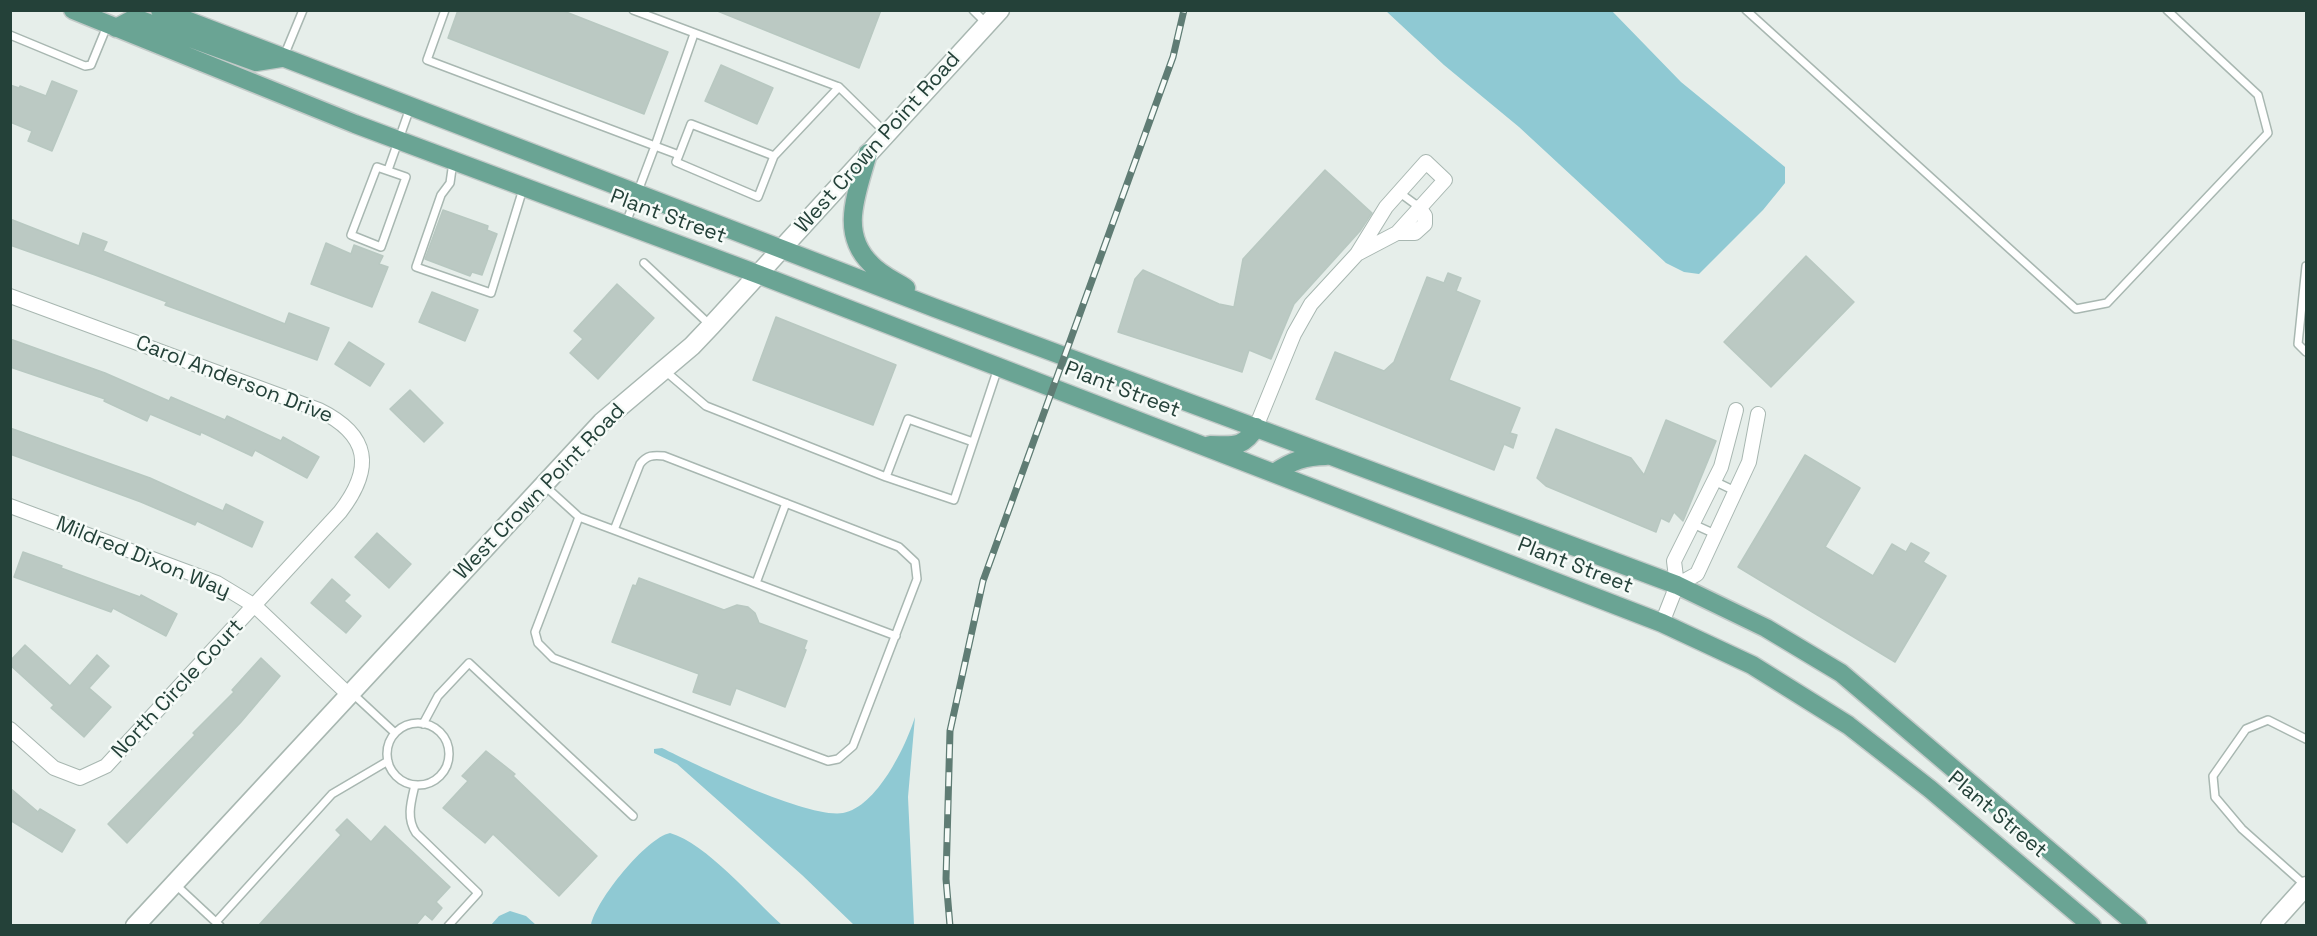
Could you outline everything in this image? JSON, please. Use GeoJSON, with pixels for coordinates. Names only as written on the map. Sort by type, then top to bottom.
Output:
{"type":"FeatureCollection","features":[{"type":"Feature","properties":{"kind":"main road","name":"Plant Street"},"geometry":{"type":"LineString","coordinates":[[73,10],[399,140],[760,274],[1662,623],[1752,665],[1848,725],[1930,789],[2092,926]]}},
{"type":"Feature","properties":{"kind":"main road","name":"Plant Street"},"geometry":{"type":"LineString","coordinates":[[160,10],[185,15],[283,58],[935,308],[1677,585],[1766,628],[1841,673],[2138,926]]}},
{"type":"Feature","properties":{"kind":"main road"},"geometry":{"type":"LineString","coordinates":[[112,26],[135,18],[256,62],[283,58]]}},
{"type":"Feature","properties":{"kind":"main road"},"geometry":{"type":"LineString","coordinates":[[868,153],[853,209],[851,226],[854,240],[872,266],[935,308]]}},
{"type":"Feature","properties":{"kind":"main road"},"geometry":{"type":"LineString","coordinates":[[1202,446],[1238,445],[1248,440],[1256,427]]}},
{"type":"Feature","properties":{"kind":"main road"},"geometry":{"type":"LineString","coordinates":[[1274,473],[1292,461],[1308,456],[1334,456]]}},
{"type":"Feature","properties":{"kind":"street","name":"West Crown Point Road"},"geometry":{"type":"LineString","coordinates":[[135,926],[602,422],[664,370],[711,326],[1000,10]]}},
{"type":"Feature","properties":{"kind":"street"},"geometry":{"type":"LineString","coordinates":[[1256,427],[1294,334],[1311,304],[1357,254],[1386,207],[1426,162],[1445,180],[1397,233],[1357,254]]}},
{"type":"Feature","properties":{"kind":"street","name":"Carol Anderson Drive"},"geometry":{"type":"LineString","coordinates":[[10,296],[319,410],[343,422],[359,444],[363,465],[356,491],[255,606]]}},
{"type":"Feature","properties":{"kind":"street"},"geometry":{"type":"LineString","coordinates":[[1662,623],[1677,585],[1674,561],[1721,467],[1736,410]]}},
{"type":"Feature","properties":{"kind":"street"},"geometry":{"type":"LineString","coordinates":[[1677,585],[1697,574],[1749,462],[1758,414]]}},
{"type":"Feature","properties":{"kind":"street","name":"Mildred Dixon Way"},"geometry":{"type":"LineString","coordinates":[[10,506],[217,583],[255,606],[350,693]]}},
{"type":"Feature","properties":{"kind":"street","name":"North Circle Court"},"geometry":{"type":"LineString","coordinates":[[10,729],[54,768],[80,777],[106,766],[255,606]]}},
{"type":"Feature","properties":{"kind":"street"},"geometry":{"type":"LineString","coordinates":[[2270,926],[2306,886]]}},
{"type":"Feature","properties":{"kind":"lane"},"geometry":{"type":"LineString","coordinates":[[283,58],[303,10]]}},
{"type":"Feature","properties":{"kind":"lane"},"geometry":{"type":"LineString","coordinates":[[445,10],[427,60],[679,155]]}},
{"type":"Feature","properties":{"kind":"lane"},"geometry":{"type":"LineString","coordinates":[[633,10],[839,87],[886,133]]}},
{"type":"Feature","properties":{"kind":"lane"},"geometry":{"type":"LineString","coordinates":[[973,10],[988,24]]}},
{"type":"Feature","properties":{"kind":"lane"},"geometry":{"type":"LineString","coordinates":[[1746,10],[2076,309],[2107,303],[2268,133],[2258,94],[2167,10]]}},
{"type":"Feature","properties":{"kind":"lane"},"geometry":{"type":"LineString","coordinates":[[10,35],[85,66],[91,65],[112,26]]}},
{"type":"Feature","properties":{"kind":"lane"},"geometry":{"type":"LineString","coordinates":[[625,225],[694,34]]}},
{"type":"Feature","properties":{"kind":"lane"},"geometry":{"type":"LineString","coordinates":[[774,156],[691,124],[676,162],[758,197],[774,156],[839,87]]}},
{"type":"Feature","properties":{"kind":"lane"},"geometry":{"type":"LineString","coordinates":[[388,170],[410,107]]}},
{"type":"Feature","properties":{"kind":"lane"},"geometry":{"type":"LineString","coordinates":[[453,160],[450,183],[441,195],[416,267],[491,293],[524,186]]}},
{"type":"Feature","properties":{"kind":"lane"},"geometry":{"type":"LineString","coordinates":[[377,167],[388,170],[406,177],[381,247],[351,236],[377,167]]}},
{"type":"Feature","properties":{"kind":"lane"},"geometry":{"type":"LineString","coordinates":[[1400,193],[1419,207]]}},
{"type":"Feature","properties":{"kind":"lane"},"geometry":{"type":"LineString","coordinates":[[644,263],[711,326]]}},
{"type":"Feature","properties":{"kind":"lane"},"geometry":{"type":"LineString","coordinates":[[2306,266],[2298,344],[2307,352]]}},
{"type":"Feature","properties":{"kind":"lane"},"geometry":{"type":"LineString","coordinates":[[664,370],[706,406],[886,477],[954,500],[998,367]]}},
{"type":"Feature","properties":{"kind":"lane"},"geometry":{"type":"LineString","coordinates":[[886,477],[908,419],[973,442]]}},
{"type":"Feature","properties":{"kind":"lane"},"geometry":{"type":"LineString","coordinates":[[579,517],[535,632],[544,651],[553,658],[817,758],[828,761],[838,759],[853,746],[917,579],[915,562],[908,553],[899,547],[786,503],[664,456],[654,455],[645,458],[640,464],[614,530]]}},
{"type":"Feature","properties":{"kind":"lane"},"geometry":{"type":"LineString","coordinates":[[1714,481],[1735,491]]}},
{"type":"Feature","properties":{"kind":"lane"},"geometry":{"type":"LineString","coordinates":[[543,485],[579,517],[896,636]]}},
{"type":"Feature","properties":{"kind":"lane"},"geometry":{"type":"LineString","coordinates":[[756,584],[786,503]]}},
{"type":"Feature","properties":{"kind":"lane"},"geometry":{"type":"LineString","coordinates":[[1693,524],[1715,534]]}},
{"type":"Feature","properties":{"kind":"lane"},"geometry":{"type":"LineString","coordinates":[[423,724],[438,696],[469,663],[633,816]]}},
{"type":"Feature","properties":{"kind":"lane"},"geometry":{"type":"LineString","coordinates":[[350,693],[395,733]]}},
{"type":"Feature","properties":{"kind":"lane"},"geometry":{"type":"LineString","coordinates":[[2306,886],[2242,829],[2215,797],[2213,776],[2246,729],[2268,720],[2307,739]]}},
{"type":"Feature","properties":{"kind":"lane"},"geometry":{"type":"LineString","coordinates":[[409,724],[423,724],[439,731],[445,739],[449,759],[440,777],[431,783],[415,785],[401,781],[394,774],[388,760],[388,745],[395,733],[409,724]]}},
{"type":"Feature","properties":{"kind":"lane"},"geometry":{"type":"LineString","coordinates":[[174,883],[218,924],[332,794],[388,760]]}},
{"type":"Feature","properties":{"kind":"lane"},"geometry":{"type":"LineString","coordinates":[[415,785],[411,804],[411,825],[416,833],[478,893],[448,926]]}},
{"type":"Feature","properties":{"kind":"water"},"geometry":{"type":"Polygon","coordinates":[[[1386,11],[1612,11],[1681,82],[1785,167],[1785,183],[1763,210],[1699,274],[1684,272],[1666,263],[1519,127],[1444,65],[1386,11]]]}},
{"type":"Feature","properties":{"kind":"water"},"geometry":{"type":"Polygon","coordinates":[[[915,717],[908,797],[914,925],[854,925],[802,875],[677,764],[654,753],[654,749],[662,748],[725,778],[780,800],[827,813],[843,813],[867,800],[878,788],[897,759],[915,717]]]}},
{"type":"Feature","properties":{"kind":"water"},"geometry":{"type":"Polygon","coordinates":[[[670,833],[699,848],[714,860],[782,925],[591,925],[602,901],[623,872],[648,846],[670,833]]]}},
{"type":"Feature","properties":{"kind":"water"},"geometry":{"type":"Polygon","coordinates":[[[510,911],[526,916],[536,925],[491,925],[499,916],[510,911]]]}},
{"type":"Feature","properties":{"kind":"building"},"geometry":{"type":"Polygon","coordinates":[[[458,10],[561,10],[668,52],[644,114],[448,38],[458,10]]]}},
{"type":"Feature","properties":{"kind":"building"},"geometry":{"type":"Polygon","coordinates":[[[715,10],[881,10],[859,68],[715,10]]]}},
{"type":"Feature","properties":{"kind":"building"},"geometry":{"type":"Polygon","coordinates":[[[721,65],[773,88],[757,124],[705,101],[721,65]]]}},
{"type":"Feature","properties":{"kind":"building"},"geometry":{"type":"Polygon","coordinates":[[[52,81],[77,91],[52,151],[28,141],[32,131],[10,122],[10,85],[19,88],[20,86],[46,96],[52,81]]]}},
{"type":"Feature","properties":{"kind":"building"},"geometry":{"type":"Polygon","coordinates":[[[1325,170],[1372,213],[1360,231],[1294,304],[1271,359],[1249,350],[1242,372],[1118,332],[1135,279],[1143,270],[1219,304],[1234,307],[1243,259],[1325,170]]]}},
{"type":"Feature","properties":{"kind":"building"},"geometry":{"type":"Polygon","coordinates":[[[443,210],[488,226],[487,230],[497,234],[482,275],[472,272],[470,276],[425,259],[443,210]]]}},
{"type":"Feature","properties":{"kind":"building"},"geometry":{"type":"Polygon","coordinates":[[[10,219],[79,246],[83,233],[107,242],[103,251],[285,324],[289,313],[329,328],[317,360],[165,305],[167,302],[10,245],[10,219]]]}},
{"type":"Feature","properties":{"kind":"building"},"geometry":{"type":"Polygon","coordinates":[[[326,243],[351,254],[354,245],[383,256],[379,264],[388,267],[372,307],[311,284],[326,243]]]}},
{"type":"Feature","properties":{"kind":"building"},"geometry":{"type":"Polygon","coordinates":[[[1806,256],[1854,302],[1771,387],[1724,342],[1806,256]]]}},
{"type":"Feature","properties":{"kind":"building"},"geometry":{"type":"Polygon","coordinates":[[[1448,273],[1461,278],[1456,291],[1480,301],[1449,380],[1520,408],[1510,433],[1517,435],[1513,448],[1504,444],[1494,470],[1316,399],[1335,352],[1384,371],[1394,362],[1427,277],[1444,283],[1448,273]]]}},
{"type":"Feature","properties":{"kind":"building"},"geometry":{"type":"Polygon","coordinates":[[[617,284],[654,318],[598,379],[570,353],[583,339],[574,331],[617,284]]]}},
{"type":"Feature","properties":{"kind":"building"},"geometry":{"type":"Polygon","coordinates":[[[432,292],[478,310],[465,341],[419,322],[432,292]]]}},
{"type":"Feature","properties":{"kind":"building"},"geometry":{"type":"Polygon","coordinates":[[[776,317],[896,365],[873,425],[753,380],[776,317]]]}},
{"type":"Feature","properties":{"kind":"building"},"geometry":{"type":"Polygon","coordinates":[[[10,339],[105,373],[169,401],[171,397],[225,420],[227,416],[281,441],[283,437],[319,457],[307,478],[255,450],[252,456],[201,432],[200,435],[150,414],[147,421],[104,401],[105,399],[10,367],[10,339]]]}},
{"type":"Feature","properties":{"kind":"building"},"geometry":{"type":"Polygon","coordinates":[[[349,342],[384,364],[370,386],[335,364],[349,342]]]}},
{"type":"Feature","properties":{"kind":"building"},"geometry":{"type":"Polygon","coordinates":[[[410,390],[443,423],[424,442],[390,409],[410,390]]]}},
{"type":"Feature","properties":{"kind":"building"},"geometry":{"type":"Polygon","coordinates":[[[1666,420],[1716,441],[1683,521],[1674,512],[1669,522],[1661,518],[1656,532],[1546,486],[1537,478],[1556,429],[1631,458],[1644,475],[1666,420]]]}},
{"type":"Feature","properties":{"kind":"building"},"geometry":{"type":"Polygon","coordinates":[[[10,428],[150,478],[223,511],[226,504],[263,522],[252,547],[197,521],[195,525],[141,502],[10,454],[10,428]]]}},
{"type":"Feature","properties":{"kind":"building"},"geometry":{"type":"Polygon","coordinates":[[[1805,455],[1860,488],[1825,547],[1873,576],[1892,544],[1906,552],[1911,543],[1929,553],[1923,562],[1946,576],[1895,662],[1738,567],[1805,455]]]}},
{"type":"Feature","properties":{"kind":"building"},"geometry":{"type":"Polygon","coordinates":[[[377,533],[411,564],[389,588],[355,557],[377,533]]]}},
{"type":"Feature","properties":{"kind":"building"},"geometry":{"type":"Polygon","coordinates":[[[23,552],[140,597],[141,595],[177,614],[166,636],[113,608],[111,612],[14,577],[23,552]]]}},
{"type":"Feature","properties":{"kind":"building"},"geometry":{"type":"Polygon","coordinates":[[[639,578],[724,610],[737,605],[748,607],[755,613],[759,623],[807,641],[804,649],[806,650],[785,707],[736,688],[730,705],[693,692],[699,674],[612,642],[633,585],[636,586],[639,578]]]}},
{"type":"Feature","properties":{"kind":"building"},"geometry":{"type":"Polygon","coordinates":[[[332,579],[350,595],[344,601],[361,616],[346,633],[311,603],[332,579]]]}},
{"type":"Feature","properties":{"kind":"building"},"geometry":{"type":"Polygon","coordinates":[[[25,645],[70,686],[97,655],[109,666],[89,688],[111,707],[84,737],[51,708],[54,705],[10,665],[10,661],[25,645]]]}},
{"type":"Feature","properties":{"kind":"building"},"geometry":{"type":"Polygon","coordinates":[[[261,658],[280,676],[241,722],[127,843],[108,824],[195,735],[193,733],[234,692],[232,690],[261,658]]]}},
{"type":"Feature","properties":{"kind":"building"},"geometry":{"type":"Polygon","coordinates":[[[486,751],[515,774],[513,776],[597,856],[559,896],[493,834],[485,843],[443,808],[468,781],[462,776],[486,751]]]}},
{"type":"Feature","properties":{"kind":"building"},"geometry":{"type":"Polygon","coordinates":[[[10,788],[38,812],[40,809],[75,830],[62,852],[10,820],[10,788]]]}},
{"type":"Feature","properties":{"kind":"building"},"geometry":{"type":"Polygon","coordinates":[[[347,819],[371,842],[385,826],[450,887],[436,902],[442,908],[432,920],[425,914],[415,926],[258,926],[341,835],[336,830],[347,819]]]}},
{"type":"Feature","properties":{"kind":"railway"},"geometry":{"type":"LineString","coordinates":[[950,926],[946,879],[950,731],[983,581],[1173,57],[1184,10]]}}]}
